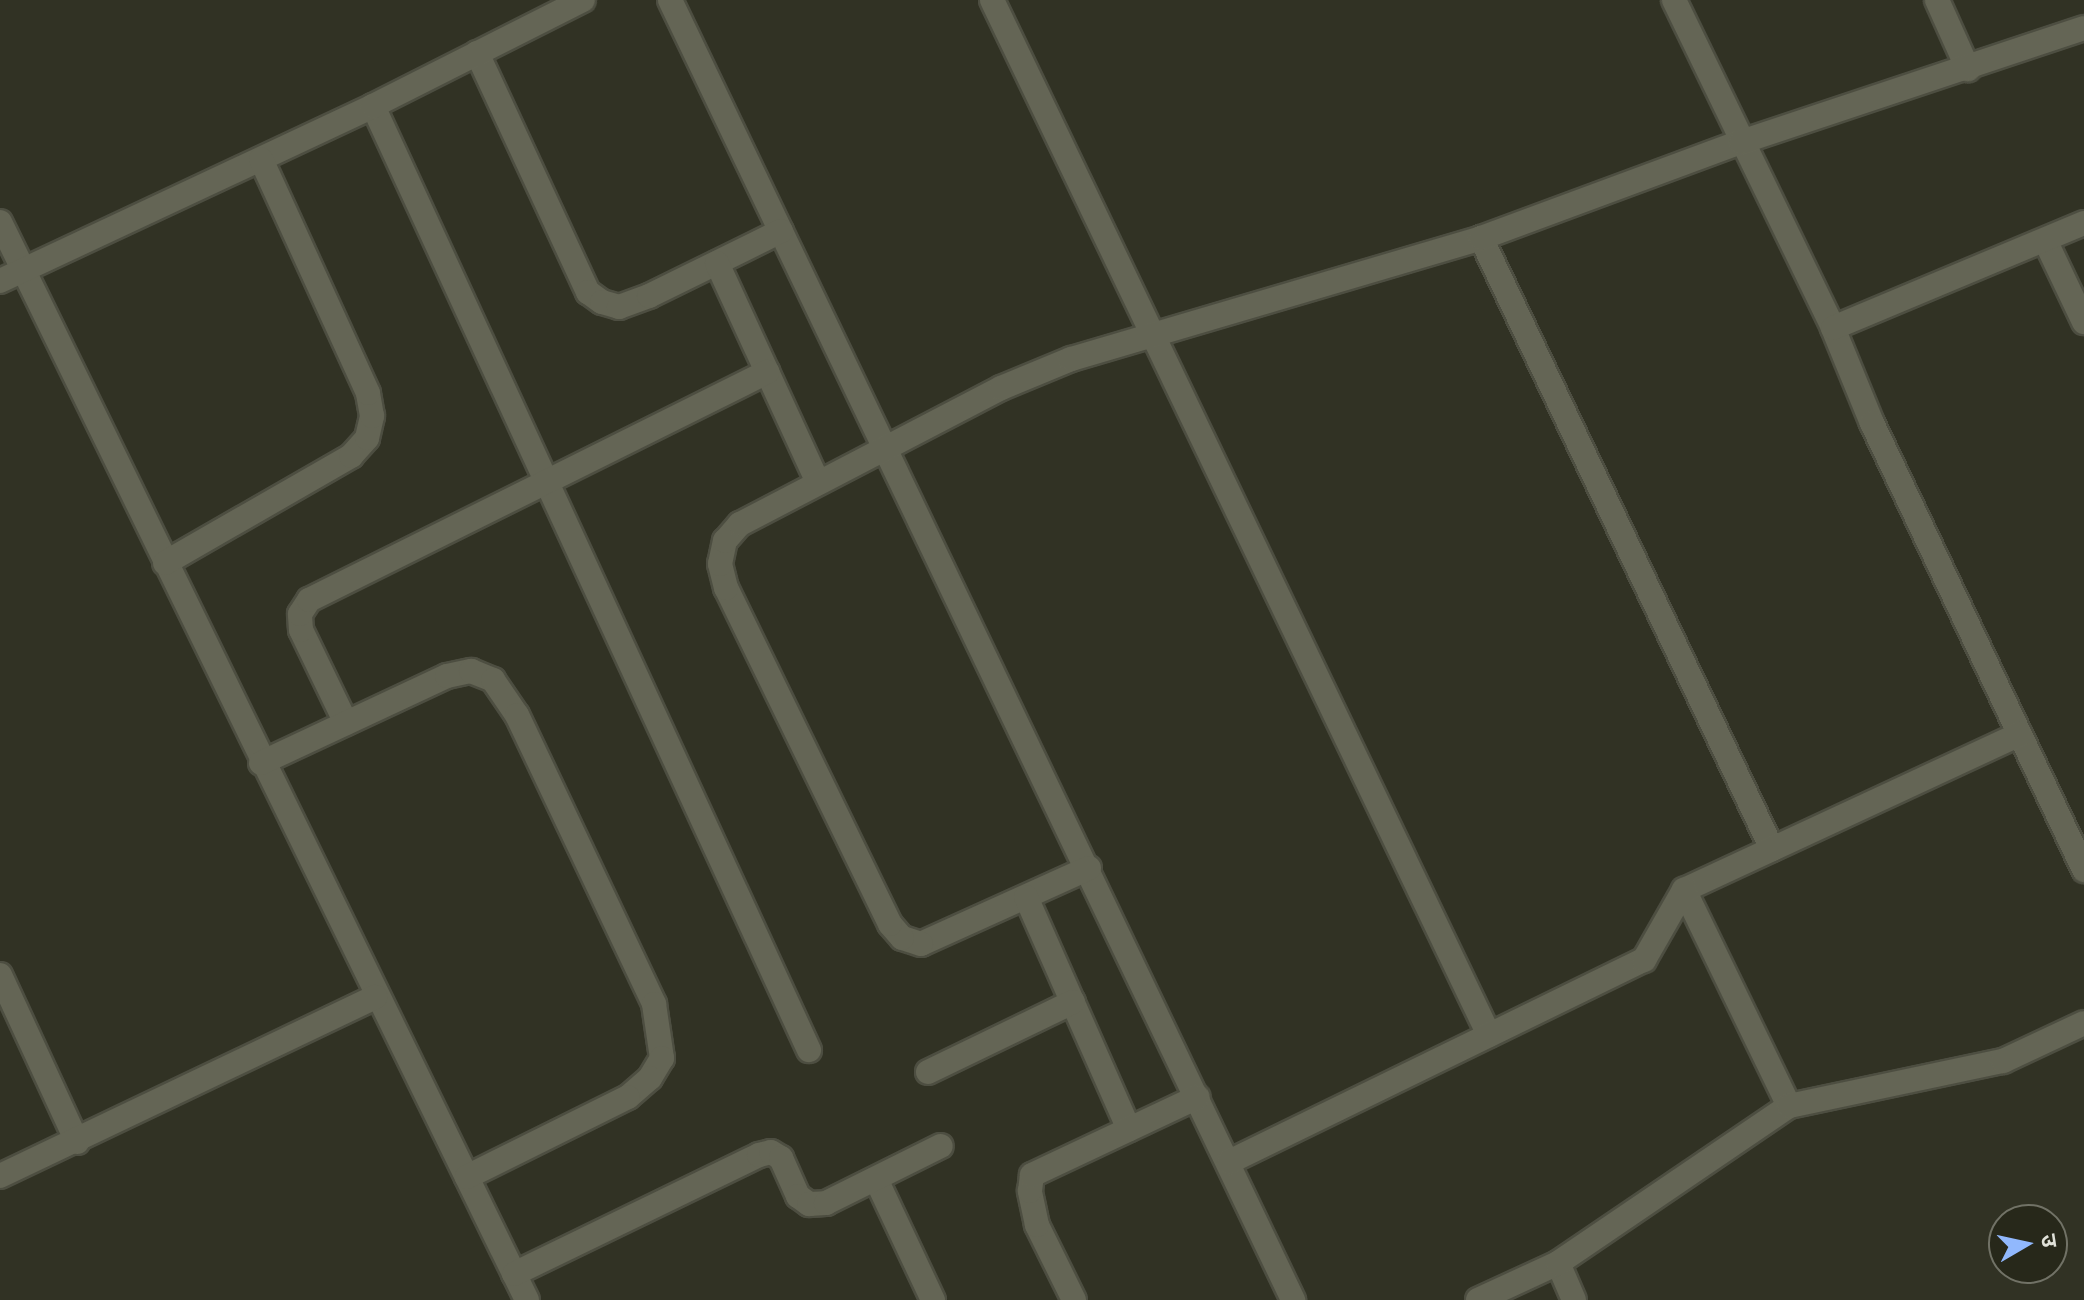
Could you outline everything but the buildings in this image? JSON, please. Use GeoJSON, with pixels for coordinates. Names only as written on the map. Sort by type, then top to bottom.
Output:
{"type":"FeatureCollection","features":[{"type":"Feature","properties":{"kind":"street"},"geometry":{"type":"LineString","coordinates":[[0,281],[373,106],[583,0]]}},
{"type":"Feature","properties":{"kind":"street"},"geometry":{"type":"LineString","coordinates":[[670,0],[1089,868],[1293,1300]]}},
{"type":"Feature","properties":{"kind":"street"},"geometry":{"type":"LineString","coordinates":[[992,0],[1489,1035]]}},
{"type":"Feature","properties":{"kind":"street"},"geometry":{"type":"LineString","coordinates":[[1674,0],[1833,328],[1872,423],[2084,870]]}},
{"type":"Feature","properties":{"kind":"street"},"geometry":{"type":"LineString","coordinates":[[1937,0],[1968,69]]}},
{"type":"Feature","properties":{"kind":"street"},"geometry":{"type":"LineString","coordinates":[[1089,868],[921,944],[902,938],[890,924],[726,588],[720,564],[725,541],[740,524],[885,446],[1043,371],[1151,335],[1481,238],[1741,142],[2084,28]]}},
{"type":"Feature","properties":{"kind":"street"},"geometry":{"type":"LineString","coordinates":[[477,53],[588,292],[619,307],[781,231]]}},
{"type":"Feature","properties":{"kind":"street"},"geometry":{"type":"LineString","coordinates":[[373,106],[809,1050]]}},
{"type":"Feature","properties":{"kind":"street"},"geometry":{"type":"LineString","coordinates":[[165,563],[351,456],[367,438],[372,416],[368,393],[261,159]]}},
{"type":"Feature","properties":{"kind":"street"},"geometry":{"type":"LineString","coordinates":[[0,222],[375,997],[527,1300]]}},
{"type":"Feature","properties":{"kind":"street"},"geometry":{"type":"LineString","coordinates":[[1833,328],[2084,223]]}},
{"type":"Feature","properties":{"kind":"street"},"geometry":{"type":"LineString","coordinates":[[1481,238],[1772,849]]}},
{"type":"Feature","properties":{"kind":"street"},"geometry":{"type":"LineString","coordinates":[[2045,240],[2084,322]]}},
{"type":"Feature","properties":{"kind":"street"},"geometry":{"type":"LineString","coordinates":[[717,263],[818,483]]}},
{"type":"Feature","properties":{"kind":"street"},"geometry":{"type":"LineString","coordinates":[[346,723],[301,630],[300,614],[309,600],[767,372]]}},
{"type":"Feature","properties":{"kind":"street"},"geometry":{"type":"LineString","coordinates":[[261,763],[447,676],[471,671],[493,680],[517,715],[658,1018],[662,1058],[650,1078],[628,1097],[467,1177]]}},
{"type":"Feature","properties":{"kind":"street"},"geometry":{"type":"LineString","coordinates":[[1229,1162],[1644,960],[1684,890],[2020,734]]}},
{"type":"Feature","properties":{"kind":"street"},"geometry":{"type":"LineString","coordinates":[[1684,890],[1789,1106]]}},
{"type":"Feature","properties":{"kind":"street"},"geometry":{"type":"LineString","coordinates":[[1026,897],[1129,1129]]}},
{"type":"Feature","properties":{"kind":"street"},"geometry":{"type":"LineString","coordinates":[[0,975],[77,1142]]}},
{"type":"Feature","properties":{"kind":"street"},"geometry":{"type":"LineString","coordinates":[[0,1176],[77,1142],[375,997]]}},
{"type":"Feature","properties":{"kind":"street"},"geometry":{"type":"LineString","coordinates":[[928,1072],[1073,1002]]}},
{"type":"Feature","properties":{"kind":"street"},"geometry":{"type":"LineString","coordinates":[[1478,1300],[1558,1263],[1789,1106],[2003,1061],[2084,1023]]}},
{"type":"Feature","properties":{"kind":"street"},"geometry":{"type":"LineString","coordinates":[[1074,1300],[1037,1225],[1032,1175],[1198,1097]]}},
{"type":"Feature","properties":{"kind":"street"},"geometry":{"type":"LineString","coordinates":[[514,1274],[759,1155],[771,1152],[781,1158],[798,1196],[809,1204],[826,1203],[941,1146]]}},
{"type":"Feature","properties":{"kind":"street"},"geometry":{"type":"LineString","coordinates":[[876,1179],[933,1300]]}},
{"type":"Feature","properties":{"kind":"street"},"geometry":{"type":"LineString","coordinates":[[1558,1263],[1574,1300]]}}]}
